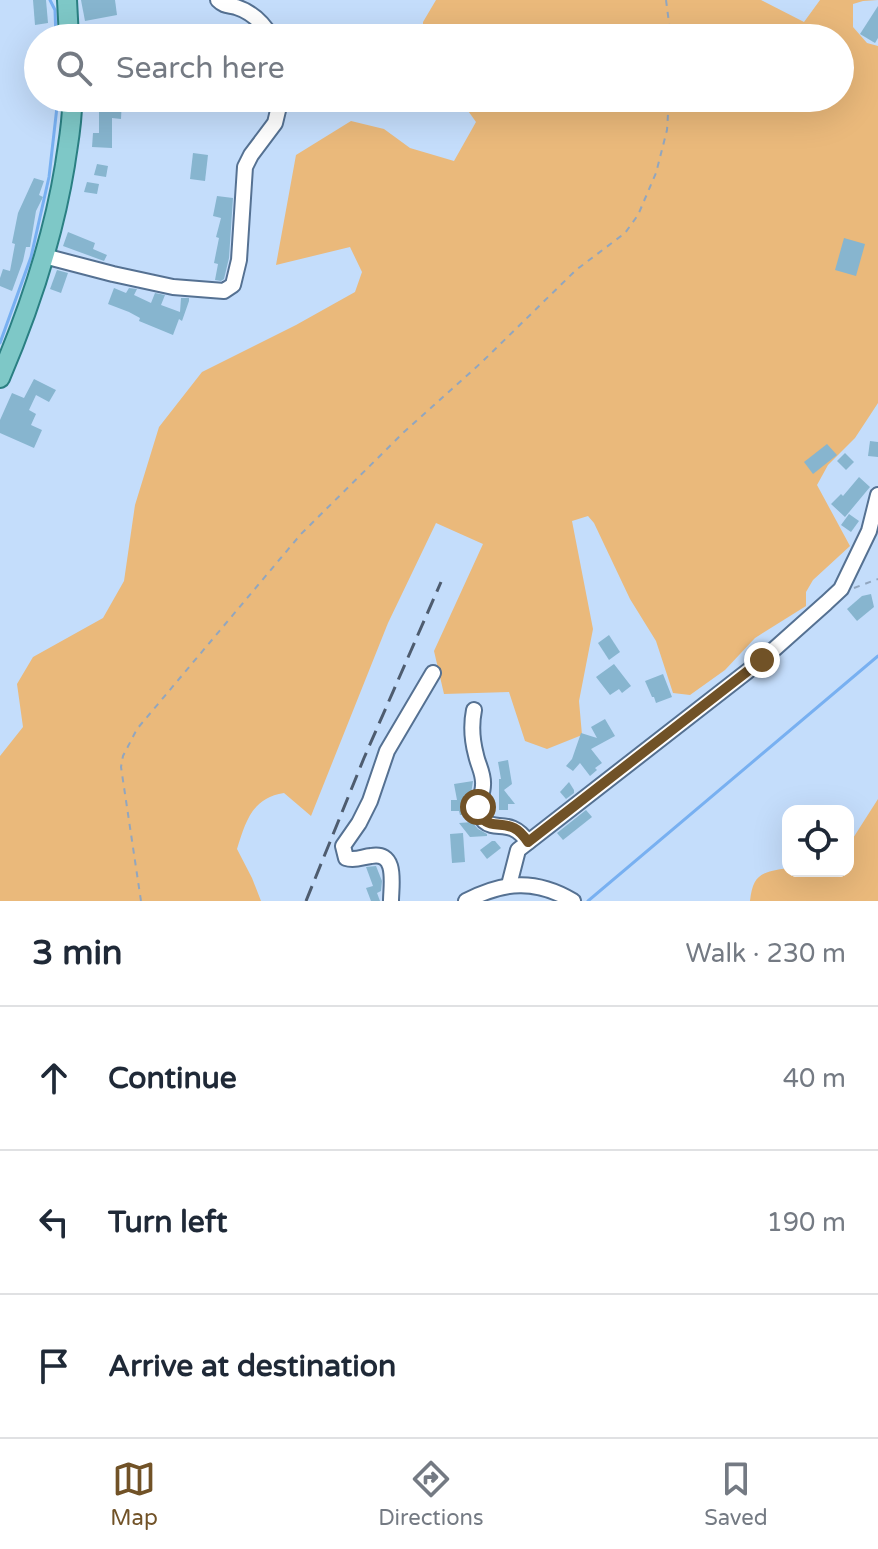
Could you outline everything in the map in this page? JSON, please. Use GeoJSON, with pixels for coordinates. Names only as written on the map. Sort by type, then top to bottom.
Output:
{"type":"FeatureCollection","features":[{"type":"Feature","properties":{"kind":"main road"},"geometry":{"type":"LineString","coordinates":[[67,0],[68,24]]}},
{"type":"Feature","properties":{"kind":"main road"},"geometry":{"type":"LineString","coordinates":[[0,378],[58,208],[73,112]]}},
{"type":"Feature","properties":{"kind":"street"},"geometry":{"type":"LineString","coordinates":[[218,0],[223,5],[252,14],[262,24]]}},
{"type":"Feature","properties":{"kind":"street"},"geometry":{"type":"LineString","coordinates":[[44,256],[173,287],[224,291],[233,285],[239,260],[245,167],[275,123],[278,112]]}},
{"type":"Feature","properties":{"kind":"street"},"geometry":{"type":"LineString","coordinates":[[509,885],[518,850],[762,660],[841,589],[869,531],[878,495]]}},
{"type":"Feature","properties":{"kind":"street"},"geometry":{"type":"LineString","coordinates":[[391,901],[392,869],[389,862],[378,855],[351,860],[346,858],[343,846],[370,801],[387,751],[433,673]]}},
{"type":"Feature","properties":{"kind":"street"},"geometry":{"type":"LineString","coordinates":[[474,710],[472,731],[484,788],[479,800],[479,813],[489,824],[515,828],[528,842]]}},
{"type":"Feature","properties":{"kind":"street"},"geometry":{"type":"LineString","coordinates":[[466,901],[488,890],[509,885],[531,885],[555,891],[573,901]]}},
{"type":"Feature","properties":{"kind":"path"},"geometry":{"type":"LineString","coordinates":[[666,0],[669,24]]}},
{"type":"Feature","properties":{"kind":"path"},"geometry":{"type":"LineString","coordinates":[[141,901],[121,782],[123,756],[137,729],[301,534],[576,270],[625,233],[638,215],[656,173],[667,130],[668,112]]}},
{"type":"Feature","properties":{"kind":"path"},"geometry":{"type":"LineString","coordinates":[[841,589],[859,587],[878,579]]}},
{"type":"Feature","properties":{"kind":"shaded area"},"geometry":{"type":"Polygon","coordinates":[[[436,0],[761,0],[804,22],[820,0],[878,0],[853,4],[853,24],[423,22],[436,0]]]}},
{"type":"Feature","properties":{"kind":"shaded area"},"geometry":{"type":"Polygon","coordinates":[[[854,28],[867,43],[878,46],[878,403],[855,438],[828,465],[817,485],[850,546],[813,580],[806,592],[806,606],[755,638],[725,670],[690,695],[673,693],[656,641],[630,599],[594,523],[588,516],[572,521],[593,629],[579,701],[582,735],[547,749],[525,741],[509,692],[444,694],[434,651],[483,544],[436,523],[388,623],[311,816],[284,793],[264,800],[247,820],[237,849],[261,901],[0,901],[0,756],[23,727],[17,684],[33,657],[103,618],[124,581],[135,505],[159,427],[202,372],[355,292],[362,272],[350,247],[276,265],[296,155],[351,121],[384,129],[410,148],[454,161],[476,122],[469,112],[854,112],[854,28]]]}},
{"type":"Feature","properties":{"kind":"shaded area"},"geometry":{"type":"Polygon","coordinates":[[[878,799],[878,901],[750,901],[757,879],[772,871],[782,869],[782,877],[854,877],[854,837],[878,799]]]}},
{"type":"Feature","properties":{"kind":"building"},"geometry":{"type":"Polygon","coordinates":[[[33,0],[46,0],[48,23],[35,24],[33,0]]]}},
{"type":"Feature","properties":{"kind":"building"},"geometry":{"type":"Polygon","coordinates":[[[81,0],[115,0],[117,15],[85,21],[81,0]]]}},
{"type":"Feature","properties":{"kind":"building"},"geometry":{"type":"Polygon","coordinates":[[[878,6],[878,38],[875,43],[860,34],[878,6]]]}},
{"type":"Feature","properties":{"kind":"building"},"geometry":{"type":"Polygon","coordinates":[[[99,112],[121,112],[121,119],[112,118],[112,148],[92,147],[93,133],[99,133],[99,112]]]}},
{"type":"Feature","properties":{"kind":"building"},"geometry":{"type":"Polygon","coordinates":[[[193,153],[208,155],[205,181],[190,179],[193,153]]]}},
{"type":"Feature","properties":{"kind":"building"},"geometry":{"type":"Polygon","coordinates":[[[97,164],[108,166],[106,177],[94,175],[97,164]]]}},
{"type":"Feature","properties":{"kind":"building"},"geometry":{"type":"Polygon","coordinates":[[[34,178],[44,181],[39,195],[43,197],[36,211],[30,247],[26,247],[12,291],[0,286],[0,278],[3,269],[10,271],[18,213],[34,178]]]}},
{"type":"Feature","properties":{"kind":"building"},"geometry":{"type":"Polygon","coordinates":[[[87,182],[99,184],[97,194],[84,192],[87,182]]]}},
{"type":"Feature","properties":{"kind":"building"},"geometry":{"type":"Polygon","coordinates":[[[217,196],[233,198],[229,258],[221,281],[215,280],[218,264],[214,263],[221,218],[213,216],[217,196]]]}},
{"type":"Feature","properties":{"kind":"building"},"geometry":{"type":"Polygon","coordinates":[[[68,232],[95,243],[93,249],[107,255],[104,261],[63,246],[68,232]]]}},
{"type":"Feature","properties":{"kind":"building"},"geometry":{"type":"Polygon","coordinates":[[[844,238],[865,244],[856,276],[835,270],[844,238]]]}},
{"type":"Feature","properties":{"kind":"building"},"geometry":{"type":"Polygon","coordinates":[[[57,270],[68,273],[61,293],[50,289],[57,270]]]}},
{"type":"Feature","properties":{"kind":"building"},"geometry":{"type":"Polygon","coordinates":[[[114,288],[126,293],[129,288],[137,289],[134,295],[151,303],[155,293],[165,295],[161,305],[180,312],[181,298],[189,298],[189,301],[173,335],[108,304],[114,288]]]}},
{"type":"Feature","properties":{"kind":"building"},"geometry":{"type":"Polygon","coordinates":[[[34,379],[56,390],[49,402],[36,395],[29,410],[36,414],[31,425],[42,430],[34,448],[0,433],[0,420],[12,393],[24,398],[34,379]]]}},
{"type":"Feature","properties":{"kind":"building"},"geometry":{"type":"Polygon","coordinates":[[[870,441],[878,442],[878,457],[868,456],[870,441]]]}},
{"type":"Feature","properties":{"kind":"building"},"geometry":{"type":"Polygon","coordinates":[[[827,444],[837,455],[813,474],[804,462],[827,444]]]}},
{"type":"Feature","properties":{"kind":"building"},"geometry":{"type":"Polygon","coordinates":[[[845,453],[854,462],[846,470],[837,461],[845,453]]]}},
{"type":"Feature","properties":{"kind":"building"},"geometry":{"type":"Polygon","coordinates":[[[859,477],[870,487],[845,517],[831,504],[841,494],[843,496],[859,477]]]}},
{"type":"Feature","properties":{"kind":"building"},"geometry":{"type":"Polygon","coordinates":[[[849,514],[859,521],[851,532],[841,525],[849,514]]]}},
{"type":"Feature","properties":{"kind":"building"},"geometry":{"type":"Polygon","coordinates":[[[871,594],[874,607],[857,621],[847,609],[862,596],[871,594]]]}},
{"type":"Feature","properties":{"kind":"building"},"geometry":{"type":"Polygon","coordinates":[[[609,635],[620,652],[609,660],[598,643],[609,635]]]}},
{"type":"Feature","properties":{"kind":"building"},"geometry":{"type":"Polygon","coordinates":[[[614,664],[631,686],[622,693],[619,689],[610,695],[596,677],[614,664]]]}},
{"type":"Feature","properties":{"kind":"building"},"geometry":{"type":"Polygon","coordinates":[[[663,674],[672,697],[656,703],[645,681],[663,674]]]}},
{"type":"Feature","properties":{"kind":"building"},"geometry":{"type":"Polygon","coordinates":[[[605,719],[615,736],[591,749],[602,763],[595,768],[597,770],[590,776],[580,763],[573,771],[566,766],[572,759],[581,733],[597,738],[591,727],[605,719]]]}},
{"type":"Feature","properties":{"kind":"building"},"geometry":{"type":"Polygon","coordinates":[[[508,760],[512,784],[504,790],[515,804],[508,804],[508,810],[499,810],[501,779],[498,762],[508,760]]]}},
{"type":"Feature","properties":{"kind":"building"},"geometry":{"type":"Polygon","coordinates":[[[473,781],[471,794],[464,795],[463,815],[459,811],[451,811],[451,800],[457,800],[454,784],[473,781]]]}},
{"type":"Feature","properties":{"kind":"building"},"geometry":{"type":"Polygon","coordinates":[[[569,782],[574,793],[566,799],[560,792],[569,782]]]}},
{"type":"Feature","properties":{"kind":"building"},"geometry":{"type":"Polygon","coordinates":[[[586,810],[592,817],[563,840],[557,833],[586,810]]]}},
{"type":"Feature","properties":{"kind":"building"},"geometry":{"type":"Polygon","coordinates":[[[472,822],[487,836],[470,837],[459,823],[472,822]]]}},
{"type":"Feature","properties":{"kind":"building"},"geometry":{"type":"Polygon","coordinates":[[[463,833],[465,862],[452,863],[450,834],[463,833]]]}},
{"type":"Feature","properties":{"kind":"building"},"geometry":{"type":"Polygon","coordinates":[[[492,841],[501,848],[487,859],[480,850],[492,841]]]}},
{"type":"Feature","properties":{"kind":"building"},"geometry":{"type":"Polygon","coordinates":[[[376,866],[382,881],[381,891],[377,893],[380,901],[371,901],[366,888],[373,886],[366,867],[376,866]]]}},
{"type":"Feature","properties":{"kind":"waterway"},"geometry":{"type":"LineString","coordinates":[[50,0],[55,10],[56,24]]}},
{"type":"Feature","properties":{"kind":"waterway"},"geometry":{"type":"LineString","coordinates":[[0,343],[31,257],[49,177],[56,112]]}},
{"type":"Feature","properties":{"kind":"waterway"},"geometry":{"type":"LineString","coordinates":[[588,901],[878,656]]}},
{"type":"Feature","properties":{"kind":"railway"},"geometry":{"type":"LineString","coordinates":[[306,901],[441,582]]}},
{"type":"Feature","properties":{"kind":"route"},"geometry":{"type":"LineString","coordinates":[[478,807],[484,821],[515,828],[528,842],[762,660]]}}]}
